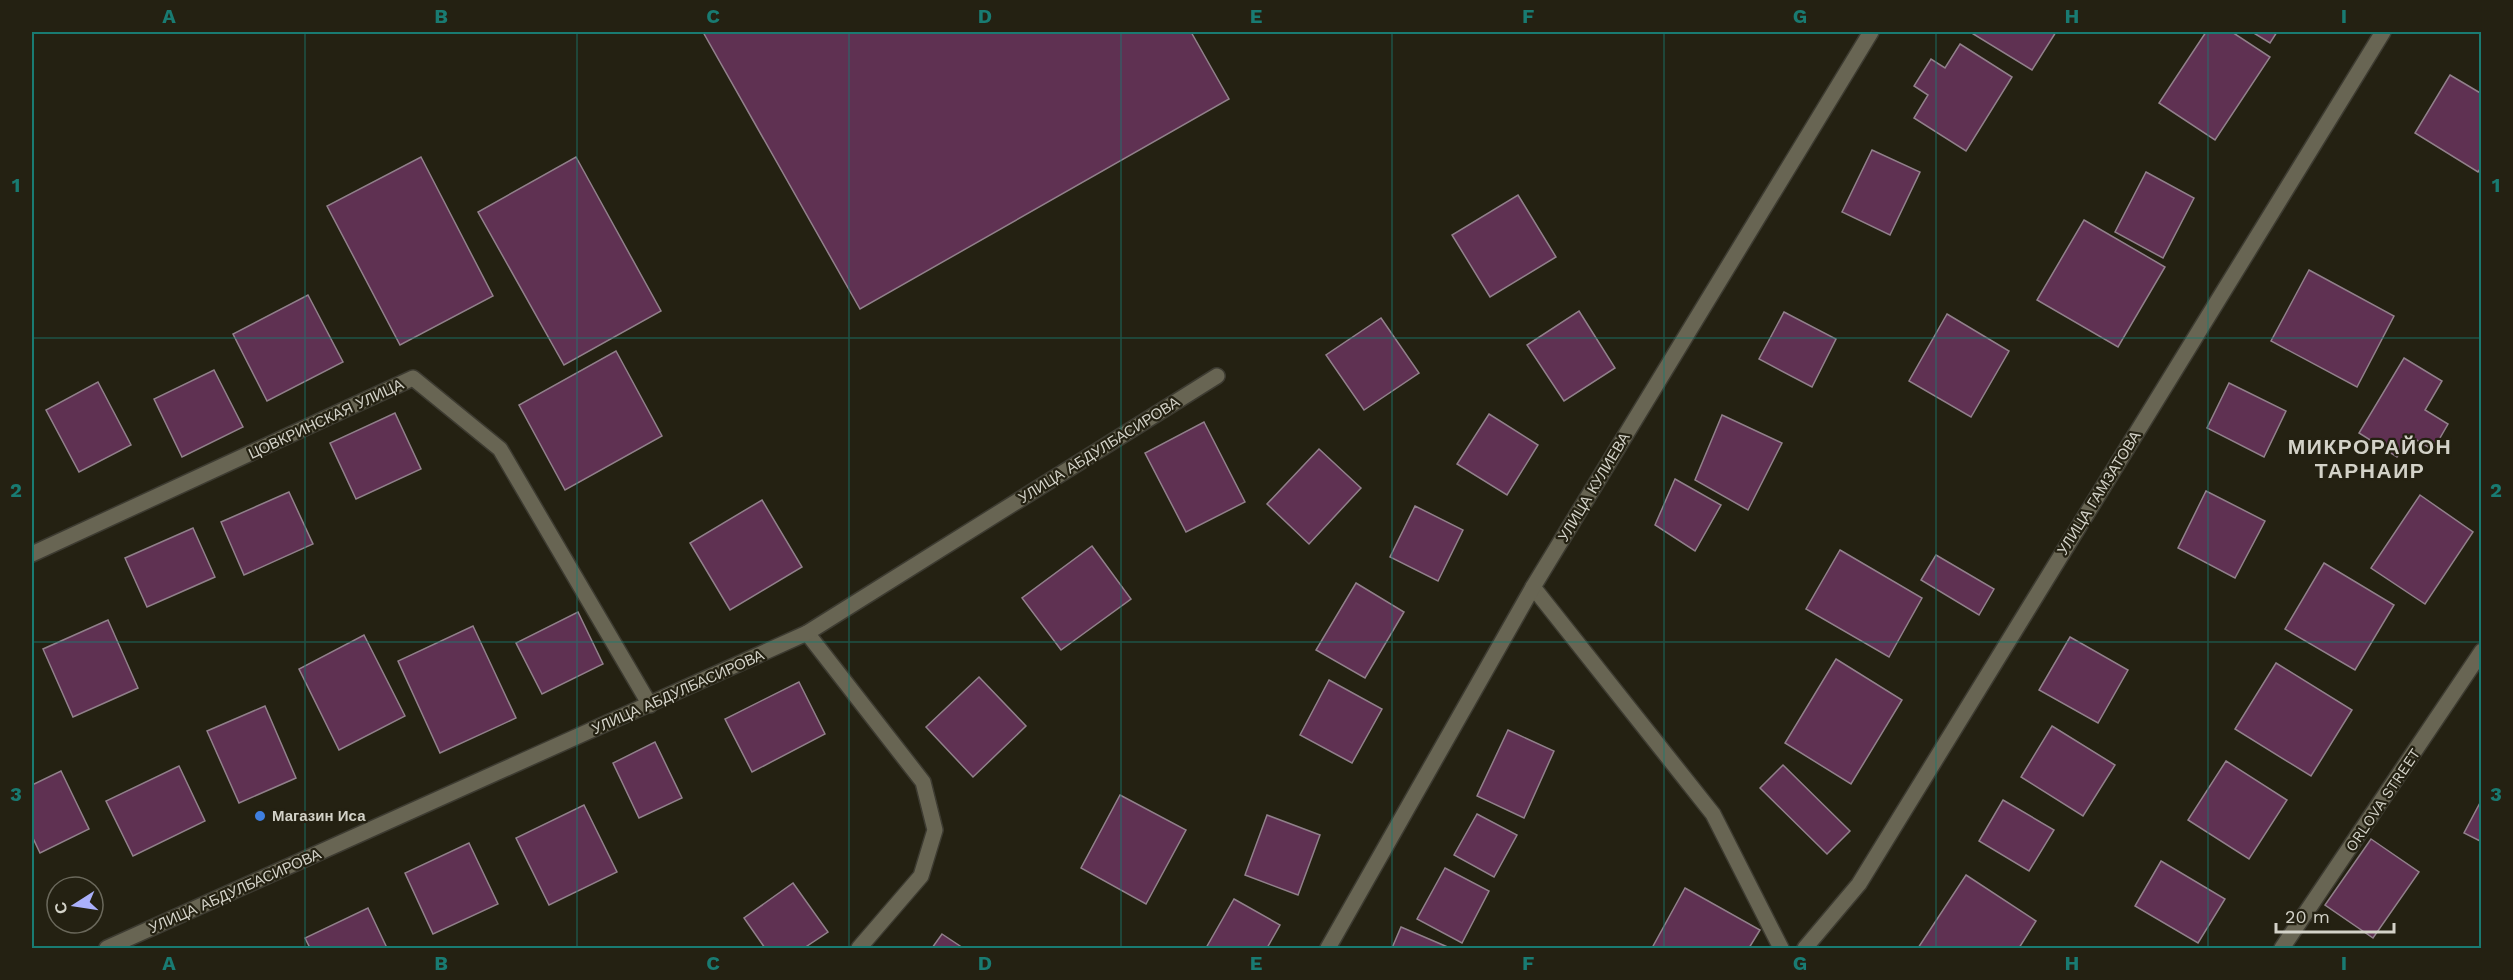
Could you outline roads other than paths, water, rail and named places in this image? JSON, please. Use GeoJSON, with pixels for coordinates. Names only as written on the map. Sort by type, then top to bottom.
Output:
{"type":"FeatureCollection","features":[{"type":"Feature","properties":{"kind":"street","name":"УЛИЦА КУЛИЕВА"},"geometry":{"type":"LineString","coordinates":[[1328,948],[1533,587],[1870,32]]}},
{"type":"Feature","properties":{"kind":"street","name":"УЛИЦА ГАМЗАТОВА"},"geometry":{"type":"LineString","coordinates":[[1805,948],[1859,884],[2383,32]]}},
{"type":"Feature","properties":{"kind":"street","name":"УЛИЦА АБДУЛБАСИРОВА"},"geometry":{"type":"LineString","coordinates":[[107,948],[807,633],[1217,376]]}},
{"type":"Feature","properties":{"kind":"street","name":"ЦОВКРИНСКАЯ УЛИЦА"},"geometry":{"type":"LineString","coordinates":[[32,554],[413,378],[500,449],[650,705]]}},
{"type":"Feature","properties":{"kind":"street"},"geometry":{"type":"LineString","coordinates":[[1533,587],[1713,813],[1781,948]]}},
{"type":"Feature","properties":{"kind":"street"},"geometry":{"type":"LineString","coordinates":[[807,633],[923,782],[935,830],[921,876],[859,948]]}},
{"type":"Feature","properties":{"kind":"street","name":"ORLOVA STREET"},"geometry":{"type":"LineString","coordinates":[[2282,948],[2481,651]]}},
{"type":"Feature","properties":{"kind":"place","name":"Магазин Иса"},"geometry":{"type":"Point","coordinates":[260,816]}},
{"type":"Feature","properties":{"kind":"district","name":"МИКРОРАЙОН ТАРНАИР"},"geometry":{"type":"Point","coordinates":[2370,459]}}]}
